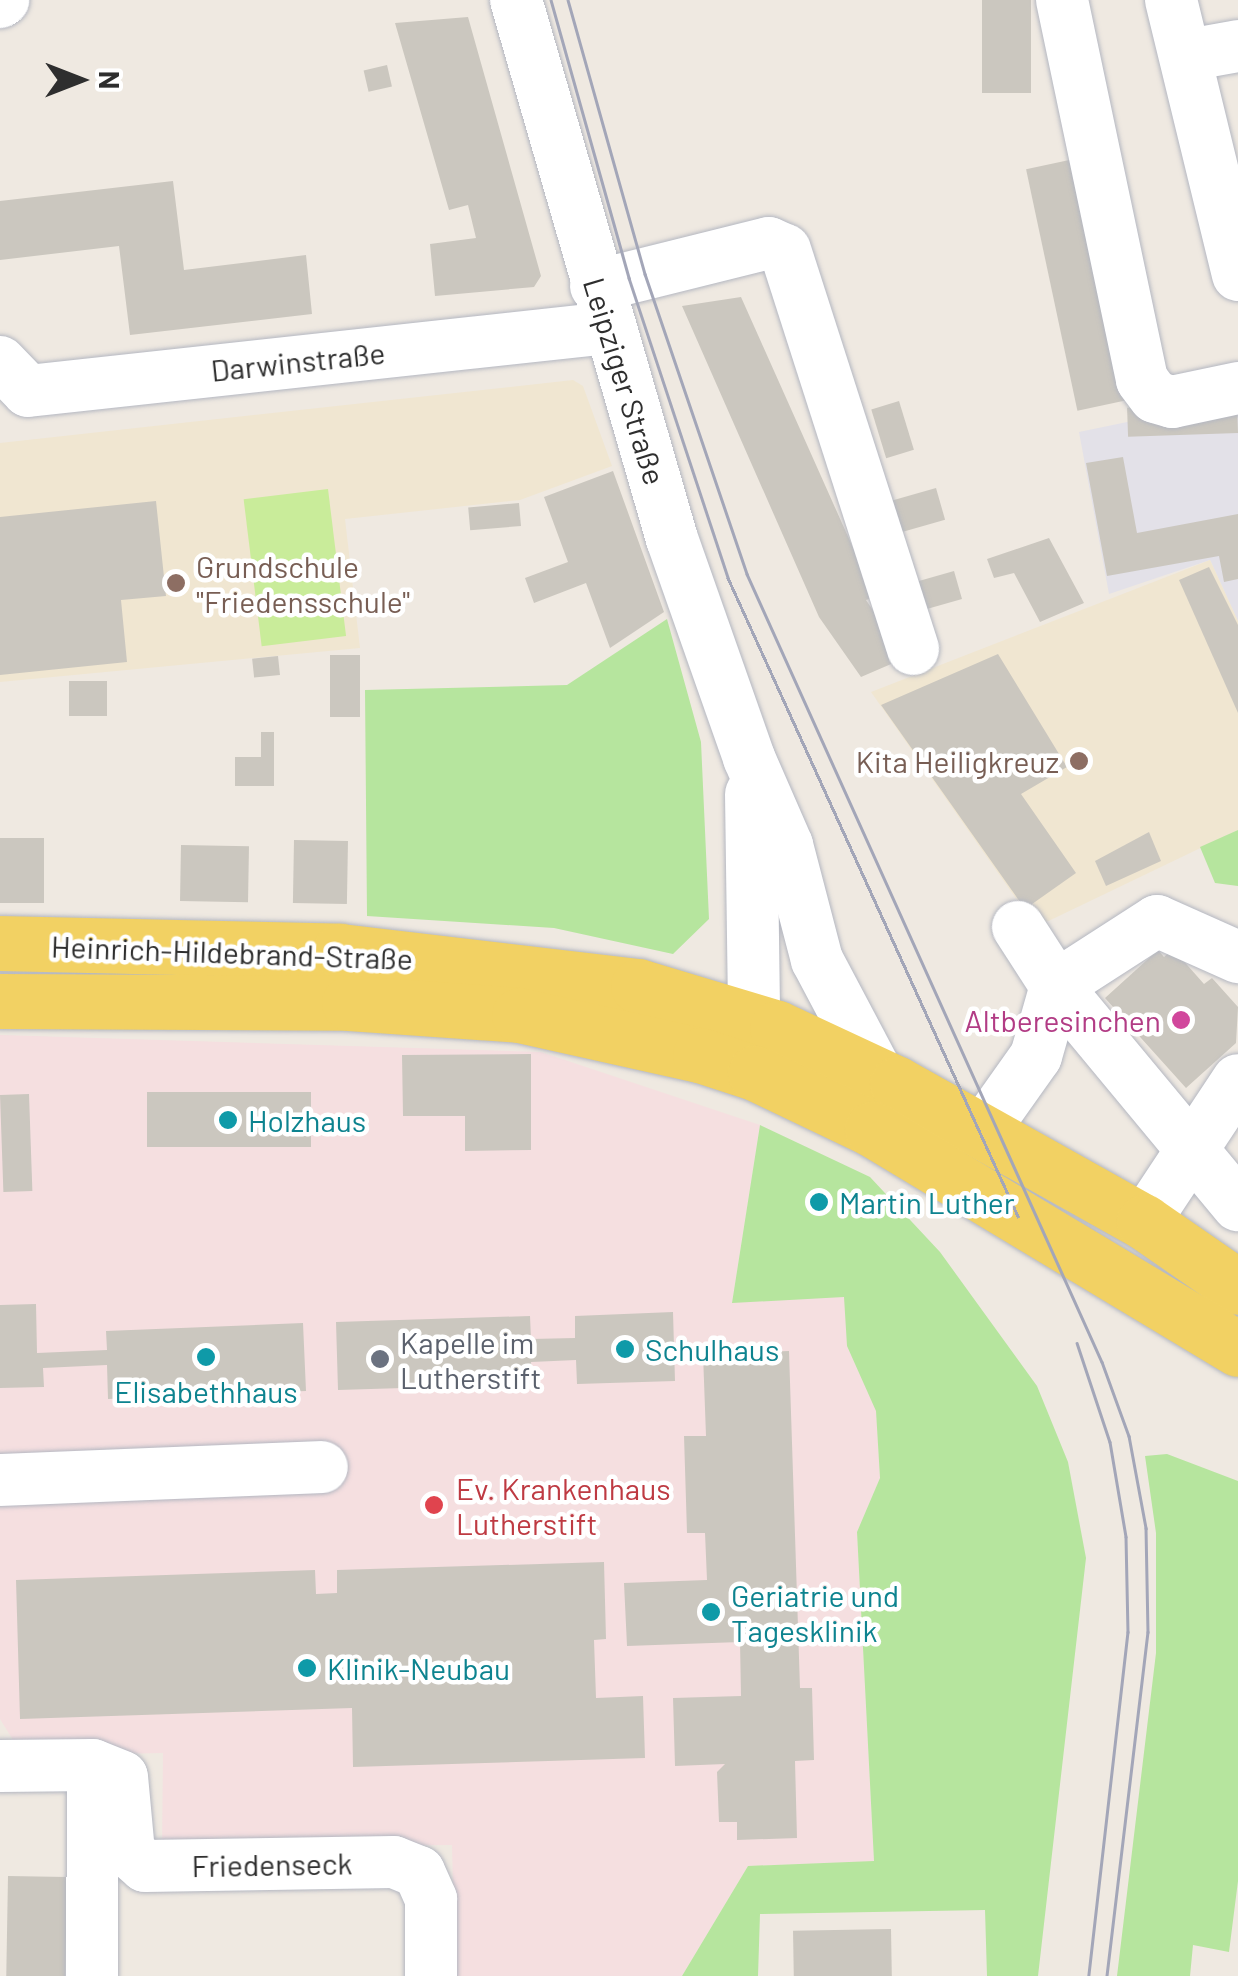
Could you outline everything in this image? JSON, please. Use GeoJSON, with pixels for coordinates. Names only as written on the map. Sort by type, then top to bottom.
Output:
{"type":"FeatureCollection","features":[{"type":"Feature","properties":{"kind":"main road","name":"Heinrich-Hildebrand-Straße"},"geometry":{"type":"LineString","coordinates":[[0,944],[340,950],[638,986],[756,1047]]}},
{"type":"Feature","properties":{"kind":"main road","name":"Heinrich-Hildebrand-Straße"},"geometry":{"type":"LineString","coordinates":[[0,1001],[350,1003],[519,1014],[634,1037],[756,1047]]}},
{"type":"Feature","properties":{"kind":"main road"},"geometry":{"type":"LineString","coordinates":[[756,1047],[878,1075],[985,1128],[1144,1222],[1238,1287]]}},
{"type":"Feature","properties":{"kind":"main road"},"geometry":{"type":"LineString","coordinates":[[756,1047],[872,1130],[1238,1349]]}},
{"type":"Feature","properties":{"kind":"street","name":"Leipziger Straße"},"geometry":{"type":"LineString","coordinates":[[516,0],[602,307],[749,758],[787,846],[822,972],[878,1075]]}},
{"type":"Feature","properties":{"kind":"street"},"geometry":{"type":"LineString","coordinates":[[1062,0],[1142,380],[1155,398],[1172,402],[1238,388]]}},
{"type":"Feature","properties":{"kind":"street"},"geometry":{"type":"LineString","coordinates":[[1171,0],[1213,51],[1238,276]]}},
{"type":"Feature","properties":{"kind":"street","name":"Darwinstraße"},"geometry":{"type":"LineString","coordinates":[[14,377],[602,307],[769,243],[785,250],[912,649]]}},
{"type":"Feature","properties":{"kind":"street","name":"Leipziger Straße"},"geometry":{"type":"LineString","coordinates":[[749,758],[756,1047]]}},
{"type":"Feature","properties":{"kind":"street"},"geometry":{"type":"LineString","coordinates":[[985,1128],[1036,1056],[1056,986],[1157,921],[1238,957]]}},
{"type":"Feature","properties":{"kind":"street"},"geometry":{"type":"LineString","coordinates":[[1018,927],[1056,986],[1238,1205]]}},
{"type":"Feature","properties":{"kind":"street"},"geometry":{"type":"LineString","coordinates":[[1144,1222],[1238,1080]]}},
{"type":"Feature","properties":{"kind":"street"},"geometry":{"type":"LineString","coordinates":[[0,1480],[322,1467]]}},
{"type":"Feature","properties":{"kind":"street"},"geometry":{"type":"LineString","coordinates":[[0,1766],[93,1766],[92,1976]]}},
{"type":"Feature","properties":{"kind":"street","name":"Friedenseck"},"geometry":{"type":"LineString","coordinates":[[93,1766],[122,1777],[128,1852],[145,1866],[394,1862],[418,1872],[431,1899],[431,1976]]}},
{"type":"Feature","properties":{"kind":"shaded area","name":"Grundschule \"Friedensschule\""},"geometry":{"type":"Polygon","coordinates":[[[573,380],[583,386],[612,466],[520,500],[345,519],[360,648],[0,682],[0,443],[573,380]]]}},
{"type":"Feature","properties":{"kind":"shaded area"},"geometry":{"type":"Polygon","coordinates":[[[1238,399],[1238,621],[1210,560],[1109,594],[1079,432],[1238,399]]]}},
{"type":"Feature","properties":{"kind":"shaded area","name":"Kita Heiligkreuz"},"geometry":{"type":"Polygon","coordinates":[[[1210,560],[1238,621],[1238,830],[1036,927],[871,692],[1210,560]]]}},
{"type":"Feature","properties":{"kind":"shaded area","name":"Ev. Krankenhaus Lutherstift"},"geometry":{"type":"Polygon","coordinates":[[[0,1035],[541,1052],[760,1125],[732,1302],[845,1296],[847,1346],[876,1410],[880,1478],[857,1532],[874,1862],[748,1866],[682,1976],[455,1976],[452,1845],[162,1848],[163,1753],[23,1756],[0,1719],[0,1035]]]}},
{"type":"Feature","properties":{"kind":"green space"},"geometry":{"type":"Polygon","coordinates":[[[328,489],[346,636],[262,646],[244,499],[328,489]]]}},
{"type":"Feature","properties":{"kind":"green space"},"geometry":{"type":"Polygon","coordinates":[[[667,619],[701,742],[709,919],[673,954],[554,928],[367,916],[365,690],[567,685],[667,619]]]}},
{"type":"Feature","properties":{"kind":"green space"},"geometry":{"type":"Polygon","coordinates":[[[1238,830],[1238,886],[1215,883],[1200,847],[1238,830]]]}},
{"type":"Feature","properties":{"kind":"green space"},"geometry":{"type":"Polygon","coordinates":[[[760,1125],[870,1177],[940,1252],[1037,1386],[1068,1462],[1086,1558],[1038,1976],[987,1976],[985,1910],[760,1914],[758,1976],[682,1976],[748,1866],[874,1861],[857,1532],[880,1478],[876,1411],[847,1346],[844,1297],[732,1303],[760,1125]]]}},
{"type":"Feature","properties":{"kind":"green space"},"geometry":{"type":"Polygon","coordinates":[[[1167,1454],[1238,1481],[1238,1881],[1229,1952],[1193,1945],[1190,1976],[1117,1976],[1156,1653],[1156,1533],[1145,1456],[1167,1454]]]}},
{"type":"Feature","properties":{"kind":"building"},"geometry":{"type":"Polygon","coordinates":[[[982,0],[1031,0],[1031,93],[982,93],[982,0]]]}},
{"type":"Feature","properties":{"kind":"building"},"geometry":{"type":"Polygon","coordinates":[[[468,17],[541,276],[534,287],[435,296],[430,244],[476,238],[468,205],[449,210],[395,23],[468,17]]]}},
{"type":"Feature","properties":{"kind":"building"},"geometry":{"type":"Polygon","coordinates":[[[387,65],[392,86],[369,92],[364,70],[387,65]]]}},
{"type":"Feature","properties":{"kind":"building"},"geometry":{"type":"Polygon","coordinates":[[[1074,159],[1125,401],[1077,411],[1026,169],[1074,159]]]}},
{"type":"Feature","properties":{"kind":"building"},"geometry":{"type":"Polygon","coordinates":[[[173,181],[184,270],[306,255],[312,314],[130,335],[119,246],[0,260],[0,201],[173,181]]]}},
{"type":"Feature","properties":{"kind":"building"},"geometry":{"type":"Polygon","coordinates":[[[741,297],[875,597],[866,600],[905,658],[861,677],[819,617],[682,306],[741,297]]]}},
{"type":"Feature","properties":{"kind":"building"},"geometry":{"type":"Polygon","coordinates":[[[899,401],[914,450],[886,458],[871,409],[899,401]]]}},
{"type":"Feature","properties":{"kind":"building"},"geometry":{"type":"Polygon","coordinates":[[[1237,404],[1238,433],[1128,437],[1127,408],[1237,404]]]}},
{"type":"Feature","properties":{"kind":"building"},"geometry":{"type":"Polygon","coordinates":[[[1123,457],[1137,533],[1238,514],[1238,579],[1224,582],[1219,556],[1107,576],[1086,463],[1123,457]]]}},
{"type":"Feature","properties":{"kind":"building"},"geometry":{"type":"Polygon","coordinates":[[[613,471],[664,612],[610,648],[586,583],[534,603],[525,578],[568,562],[544,497],[613,471]]]}},
{"type":"Feature","properties":{"kind":"building"},"geometry":{"type":"Polygon","coordinates":[[[936,488],[945,520],[895,534],[886,502],[936,488]]]}},
{"type":"Feature","properties":{"kind":"building"},"geometry":{"type":"Polygon","coordinates":[[[156,501],[166,596],[121,600],[127,662],[0,675],[0,517],[156,501]]]}},
{"type":"Feature","properties":{"kind":"building"},"geometry":{"type":"Polygon","coordinates":[[[519,503],[521,526],[470,530],[468,507],[519,503]]]}},
{"type":"Feature","properties":{"kind":"building"},"geometry":{"type":"Polygon","coordinates":[[[1049,538],[1084,603],[1040,622],[1014,573],[994,578],[987,559],[1049,538]]]}},
{"type":"Feature","properties":{"kind":"building"},"geometry":{"type":"Polygon","coordinates":[[[1209,567],[1238,625],[1238,713],[1179,580],[1209,567]]]}},
{"type":"Feature","properties":{"kind":"building"},"geometry":{"type":"Polygon","coordinates":[[[954,571],[962,599],[912,613],[904,585],[954,571]]]}},
{"type":"Feature","properties":{"kind":"building"},"geometry":{"type":"Polygon","coordinates":[[[998,654],[1067,767],[1021,794],[1076,873],[1025,909],[881,705],[998,654]]]}},
{"type":"Feature","properties":{"kind":"building"},"geometry":{"type":"Polygon","coordinates":[[[330,655],[360,655],[360,717],[330,717],[330,655]]]}},
{"type":"Feature","properties":{"kind":"building"},"geometry":{"type":"Polygon","coordinates":[[[278,656],[280,675],[254,678],[252,659],[278,656]]]}},
{"type":"Feature","properties":{"kind":"building"},"geometry":{"type":"Polygon","coordinates":[[[69,681],[107,681],[107,716],[69,716],[69,681]]]}},
{"type":"Feature","properties":{"kind":"building"},"geometry":{"type":"Polygon","coordinates":[[[261,732],[274,732],[274,786],[235,786],[235,757],[261,757],[261,732]]]}},
{"type":"Feature","properties":{"kind":"building"},"geometry":{"type":"Polygon","coordinates":[[[1149,832],[1161,861],[1106,886],[1095,861],[1149,832]]]}},
{"type":"Feature","properties":{"kind":"building"},"geometry":{"type":"Polygon","coordinates":[[[0,838],[44,838],[44,903],[0,903],[0,838]]]}},
{"type":"Feature","properties":{"kind":"building"},"geometry":{"type":"Polygon","coordinates":[[[294,840],[348,841],[347,904],[293,903],[294,840]]]}},
{"type":"Feature","properties":{"kind":"building"},"geometry":{"type":"Polygon","coordinates":[[[181,845],[249,846],[248,902],[180,901],[181,845]]]}},
{"type":"Feature","properties":{"kind":"building","name":"Altberesinchen"},"geometry":{"type":"Polygon","coordinates":[[[1173,949],[1204,984],[1212,978],[1238,1007],[1236,1043],[1186,1088],[1105,998],[1158,950],[1164,957],[1173,949]]]}},
{"type":"Feature","properties":{"kind":"building"},"geometry":{"type":"Polygon","coordinates":[[[531,1054],[531,1150],[465,1151],[465,1116],[403,1116],[402,1055],[531,1054]]]}},
{"type":"Feature","properties":{"kind":"building","name":"Holzhaus"},"geometry":{"type":"Polygon","coordinates":[[[147,1092],[311,1092],[311,1147],[147,1147],[147,1092]]]}},
{"type":"Feature","properties":{"kind":"building"},"geometry":{"type":"Polygon","coordinates":[[[29,1094],[32,1191],[3,1192],[0,1095],[29,1094]]]}},
{"type":"Feature","properties":{"kind":"building","name":"Elisabethhaus"},"geometry":{"type":"Polygon","coordinates":[[[36,1304],[37,1353],[107,1350],[106,1331],[303,1323],[306,1391],[108,1399],[107,1365],[43,1368],[44,1387],[0,1388],[0,1305],[36,1304]]]}},
{"type":"Feature","properties":{"kind":"building"},"geometry":{"type":"Polygon","coordinates":[[[673,1312],[675,1381],[577,1384],[576,1360],[531,1362],[533,1384],[338,1390],[336,1322],[530,1316],[531,1339],[575,1338],[575,1316],[673,1312]]]}},
{"type":"Feature","properties":{"kind":"building","name":"Geriatrie und Tagesklinik"},"geometry":{"type":"Polygon","coordinates":[[[789,1351],[800,1688],[812,1688],[814,1760],[795,1761],[797,1838],[737,1840],[737,1822],[719,1822],[717,1772],[725,1764],[675,1766],[673,1698],[741,1696],[740,1642],[627,1646],[624,1583],[707,1580],[705,1533],[687,1533],[684,1436],[706,1436],[703,1354],[789,1351]]]}},
{"type":"Feature","properties":{"kind":"building","name":"Klinik-Neubau"},"geometry":{"type":"Polygon","coordinates":[[[604,1562],[606,1639],[594,1640],[596,1698],[643,1696],[645,1758],[353,1767],[352,1708],[20,1719],[16,1580],[315,1570],[316,1594],[337,1593],[337,1570],[604,1562]]]}},
{"type":"Feature","properties":{"kind":"building"},"geometry":{"type":"Polygon","coordinates":[[[8,1876],[67,1877],[65,1976],[6,1976],[8,1876]]]}},
{"type":"Feature","properties":{"kind":"building"},"geometry":{"type":"Polygon","coordinates":[[[891,1929],[892,1976],[794,1976],[793,1931],[891,1929]]]}},
{"type":"Feature","properties":{"kind":"tram line"},"geometry":{"type":"LineString","coordinates":[[551,0],[629,278],[728,578],[1018,1216]]}},
{"type":"Feature","properties":{"kind":"tram line"},"geometry":{"type":"LineString","coordinates":[[568,0],[645,274],[747,574],[1102,1362],[1129,1436],[1146,1528],[1148,1632],[1107,1976]]}},
{"type":"Feature","properties":{"kind":"tram line"},"geometry":{"type":"LineString","coordinates":[[1077,1343],[1110,1442],[1126,1537],[1128,1632],[1089,1976]]}},
{"type":"Feature","properties":{"kind":"place","name":"Grundschule \"Friedensschule\""},"geometry":{"type":"Point","coordinates":[176,583]}},
{"type":"Feature","properties":{"kind":"place","name":"Kita Heiligkreuz"},"geometry":{"type":"Point","coordinates":[1079,761]}},
{"type":"Feature","properties":{"kind":"place","name":"Altberesinchen"},"geometry":{"type":"Point","coordinates":[1181,1020]}},
{"type":"Feature","properties":{"kind":"place","name":"Holzhaus"},"geometry":{"type":"Point","coordinates":[228,1120]}},
{"type":"Feature","properties":{"kind":"place","name":"Martin Luther"},"geometry":{"type":"Point","coordinates":[819,1202]}},
{"type":"Feature","properties":{"kind":"place","name":"Schulhaus"},"geometry":{"type":"Point","coordinates":[625,1349]}},
{"type":"Feature","properties":{"kind":"place","name":"Elisabethhaus"},"geometry":{"type":"Point","coordinates":[206,1357]}},
{"type":"Feature","properties":{"kind":"place","name":"Kapelle im Lutherstift"},"geometry":{"type":"Point","coordinates":[380,1359]}},
{"type":"Feature","properties":{"kind":"place","name":"Ev. Krankenhaus Lutherstift"},"geometry":{"type":"Point","coordinates":[434,1505]}},
{"type":"Feature","properties":{"kind":"place","name":"Geriatrie und Tagesklinik"},"geometry":{"type":"Point","coordinates":[711,1612]}},
{"type":"Feature","properties":{"kind":"place","name":"Klinik-Neubau"},"geometry":{"type":"Point","coordinates":[307,1668]}}]}
